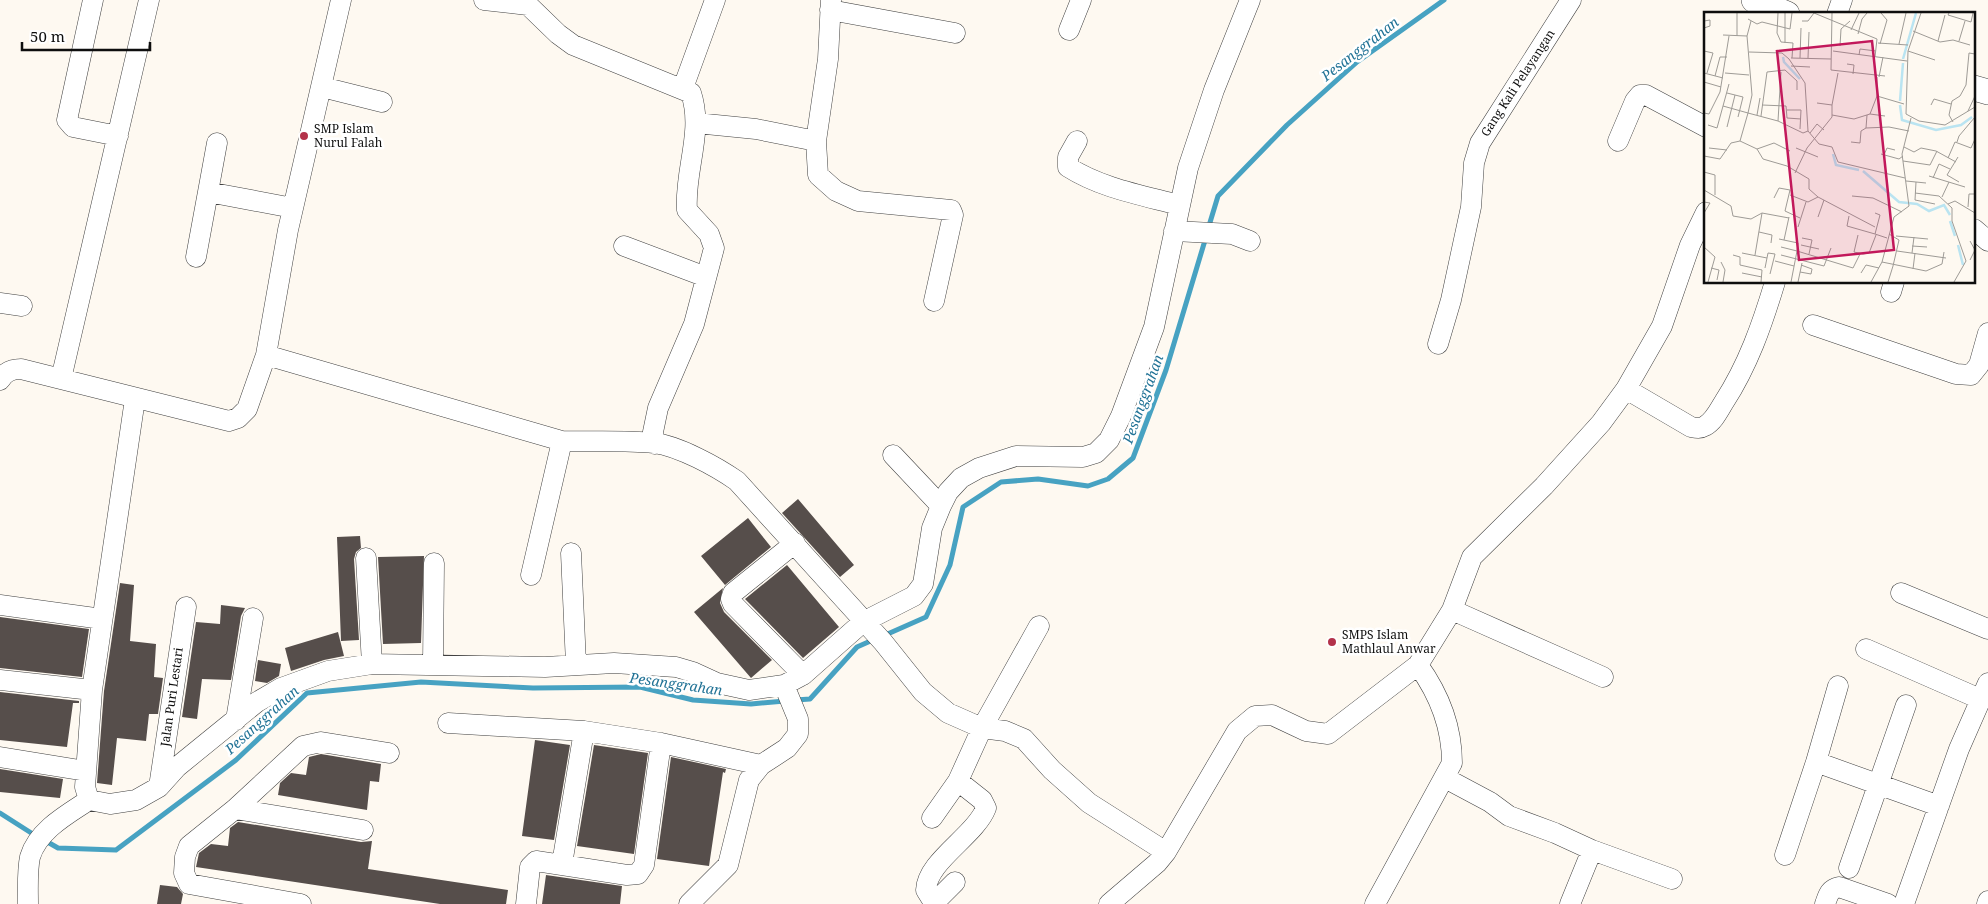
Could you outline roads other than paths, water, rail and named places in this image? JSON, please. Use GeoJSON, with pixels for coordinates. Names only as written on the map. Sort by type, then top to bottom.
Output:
{"type":"FeatureCollection","features":[{"type":"Feature","properties":{"kind":"street"},"geometry":{"type":"LineString","coordinates":[[93,0],[67,120],[73,127],[118,136]]}},
{"type":"Feature","properties":{"kind":"street"},"geometry":{"type":"LineString","coordinates":[[61,379],[150,0]]}},
{"type":"Feature","properties":{"kind":"street"},"geometry":{"type":"LineString","coordinates":[[0,380],[4,374],[14,369],[21,369],[229,421],[238,418],[247,409],[266,355],[293,208],[341,0]]}},
{"type":"Feature","properties":{"kind":"street"},"geometry":{"type":"LineString","coordinates":[[484,0],[530,3],[558,34],[573,45],[683,88],[691,93],[696,106],[696,124],[686,203],[687,210],[709,234],[714,248],[694,324],[658,408],[653,432],[655,444]]}},
{"type":"Feature","properties":{"kind":"street"},"geometry":{"type":"LineString","coordinates":[[683,88],[715,0]]}},
{"type":"Feature","properties":{"kind":"street"},"geometry":{"type":"LineString","coordinates":[[1069,30],[1082,0]]}},
{"type":"Feature","properties":{"kind":"street"},"geometry":{"type":"LineString","coordinates":[[28,904],[30,857],[34,848],[51,826],[89,800],[110,804],[136,800],[159,787],[177,767],[257,702],[281,688],[328,671],[372,664],[545,667],[614,663],[676,667],[718,683],[749,690],[787,690],[803,675],[872,631],[914,596],[923,584],[932,528],[940,506],[948,492],[961,478],[979,468],[1016,456],[1083,457],[1096,453],[1109,440],[1121,416],[1154,327],[1167,274],[1181,231],[1179,205],[1188,168],[1214,90],[1250,0]]}},
{"type":"Feature","properties":{"kind":"street","name":"Gang Kali Pelayangan"},"geometry":{"type":"LineString","coordinates":[[1438,344],[1452,300],[1471,207],[1474,163],[1480,143],[1571,0]]}},
{"type":"Feature","properties":{"kind":"street"},"geometry":{"type":"LineString","coordinates":[[1754,0],[1782,12]]}},
{"type":"Feature","properties":{"kind":"street"},"geometry":{"type":"LineString","coordinates":[[1838,12],[1842,0]]}},
{"type":"Feature","properties":{"kind":"street"},"geometry":{"type":"LineString","coordinates":[[934,301],[953,215],[951,210],[858,201],[836,191],[818,175],[816,142],[828,59],[830,5],[955,33]]}},
{"type":"Feature","properties":{"kind":"street"},"geometry":{"type":"LineString","coordinates":[[322,87],[382,102]]}},
{"type":"Feature","properties":{"kind":"street"},"geometry":{"type":"LineString","coordinates":[[1618,141],[1635,101],[1640,95],[1646,96],[1704,126]]}},
{"type":"Feature","properties":{"kind":"street"},"geometry":{"type":"LineString","coordinates":[[696,124],[756,129],[816,142]]}},
{"type":"Feature","properties":{"kind":"street"},"geometry":{"type":"LineString","coordinates":[[1077,141],[1067,162],[1068,167],[1084,177],[1113,188],[1179,205]]}},
{"type":"Feature","properties":{"kind":"street"},"geometry":{"type":"LineString","coordinates":[[196,256],[216,143]]}},
{"type":"Feature","properties":{"kind":"street"},"geometry":{"type":"LineString","coordinates":[[208,192],[293,208]]}},
{"type":"Feature","properties":{"kind":"street"},"geometry":{"type":"LineString","coordinates":[[1109,904],[1157,863],[1166,852],[1237,731],[1255,716],[1272,715],[1306,731],[1328,734],[1418,665],[1452,610],[1472,557],[1544,486],[1601,423],[1626,390],[1662,326],[1690,245],[1704,216]]}},
{"type":"Feature","properties":{"kind":"street"},"geometry":{"type":"LineString","coordinates":[[1181,231],[1232,234],[1250,241]]}},
{"type":"Feature","properties":{"kind":"street"},"geometry":{"type":"LineString","coordinates":[[1976,231],[1988,241]]}},
{"type":"Feature","properties":{"kind":"street"},"geometry":{"type":"LineString","coordinates":[[624,246],[706,277]]}},
{"type":"Feature","properties":{"kind":"street"},"geometry":{"type":"LineString","coordinates":[[1626,390],[1691,427],[1700,429],[1706,426],[1713,420],[1733,388],[1756,343],[1774,284]]}},
{"type":"Feature","properties":{"kind":"street"},"geometry":{"type":"LineString","coordinates":[[0,303],[22,306]]}},
{"type":"Feature","properties":{"kind":"street"},"geometry":{"type":"LineString","coordinates":[[1813,325],[1956,374],[1971,375],[1979,365],[1988,333]]}},
{"type":"Feature","properties":{"kind":"street"},"geometry":{"type":"LineString","coordinates":[[266,355],[562,441],[655,444],[718,469],[737,482],[795,543],[923,692],[948,713],[982,728],[1005,731],[1024,739],[1082,798],[1166,852]]}},
{"type":"Feature","properties":{"kind":"street"},"geometry":{"type":"LineString","coordinates":[[89,800],[85,787],[92,690],[135,399]]}},
{"type":"Feature","properties":{"kind":"street"},"geometry":{"type":"LineString","coordinates":[[531,575],[562,441]]}},
{"type":"Feature","properties":{"kind":"street"},"geometry":{"type":"LineString","coordinates":[[893,455],[940,506]]}},
{"type":"Feature","properties":{"kind":"street"},"geometry":{"type":"LineString","coordinates":[[795,543],[733,593],[731,599],[803,675]]}},
{"type":"Feature","properties":{"kind":"street"},"geometry":{"type":"LineString","coordinates":[[570,553],[576,664]]}},
{"type":"Feature","properties":{"kind":"street"},"geometry":{"type":"LineString","coordinates":[[366,558],[372,664]]}},
{"type":"Feature","properties":{"kind":"street"},"geometry":{"type":"LineString","coordinates":[[433,665],[434,563]]}},
{"type":"Feature","properties":{"kind":"street"},"geometry":{"type":"LineString","coordinates":[[1901,593],[1988,629]]}},
{"type":"Feature","properties":{"kind":"street"},"geometry":{"type":"LineString","coordinates":[[0,605],[102,619]]}},
{"type":"Feature","properties":{"kind":"street","name":"Jalan Puri Lestari"},"geometry":{"type":"LineString","coordinates":[[159,787],[186,607]]}},
{"type":"Feature","properties":{"kind":"street"},"geometry":{"type":"LineString","coordinates":[[1452,610],[1603,677]]}},
{"type":"Feature","properties":{"kind":"street"},"geometry":{"type":"LineString","coordinates":[[236,720],[253,618]]}},
{"type":"Feature","properties":{"kind":"street"},"geometry":{"type":"LineString","coordinates":[[932,818],[958,781],[982,728],[1039,626]]}},
{"type":"Feature","properties":{"kind":"street"},"geometry":{"type":"LineString","coordinates":[[1866,649],[1984,691],[1959,748],[1904,904]]}},
{"type":"Feature","properties":{"kind":"street"},"geometry":{"type":"LineString","coordinates":[[1375,904],[1452,763],[1452,741],[1434,687],[1418,665]]}},
{"type":"Feature","properties":{"kind":"street"},"geometry":{"type":"LineString","coordinates":[[0,680],[92,690]]}},
{"type":"Feature","properties":{"kind":"street"},"geometry":{"type":"LineString","coordinates":[[1785,855],[1816,762],[1838,686]]}},
{"type":"Feature","properties":{"kind":"street"},"geometry":{"type":"LineString","coordinates":[[689,904],[728,865],[749,780],[762,765],[788,748],[798,734],[798,719],[787,690]]}},
{"type":"Feature","properties":{"kind":"street"},"geometry":{"type":"LineString","coordinates":[[1849,868],[1906,704]]}},
{"type":"Feature","properties":{"kind":"street"},"geometry":{"type":"LineString","coordinates":[[448,723],[584,731],[661,743],[762,765]]}},
{"type":"Feature","properties":{"kind":"street"},"geometry":{"type":"LineString","coordinates":[[562,864],[584,731]]}},
{"type":"Feature","properties":{"kind":"street"},"geometry":{"type":"LineString","coordinates":[[290,903],[206,896],[186,880],[185,857],[189,846],[235,808],[303,746],[321,742],[389,753]]}},
{"type":"Feature","properties":{"kind":"street"},"geometry":{"type":"LineString","coordinates":[[526,904],[532,863],[562,864],[627,875],[638,874],[644,865],[661,743]]}},
{"type":"Feature","properties":{"kind":"street"},"geometry":{"type":"LineString","coordinates":[[0,757],[86,772]]}},
{"type":"Feature","properties":{"kind":"street"},"geometry":{"type":"LineString","coordinates":[[1816,762],[1939,806]]}},
{"type":"Feature","properties":{"kind":"street"},"geometry":{"type":"LineString","coordinates":[[1444,778],[1490,802],[1509,816],[1555,833],[1592,850],[1672,879]]}},
{"type":"Feature","properties":{"kind":"street"},"geometry":{"type":"LineString","coordinates":[[955,882],[934,903],[926,890],[930,876],[980,820],[986,808],[982,800],[958,781]]}},
{"type":"Feature","properties":{"kind":"street"},"geometry":{"type":"LineString","coordinates":[[235,808],[363,830]]}},
{"type":"Feature","properties":{"kind":"street"},"geometry":{"type":"LineString","coordinates":[[1570,904],[1592,850]]}},
{"type":"Feature","properties":{"kind":"street"},"geometry":{"type":"LineString","coordinates":[[1825,904],[1833,888],[1839,887],[1888,904]]}},
{"type":"Feature","properties":{"kind":"waterway","name":"Pesanggrahan"},"geometry":{"type":"LineString","coordinates":[[1208,229],[1218,196],[1287,125],[1357,62],[1444,0]]}},
{"type":"Feature","properties":{"kind":"waterway","name":"Pesanggrahan"},"geometry":{"type":"LineString","coordinates":[[883,636],[926,617],[950,565],[963,507],[1001,482],[1038,479],[1088,486],[1108,479],[1133,458],[1166,370],[1206,237]]}},
{"type":"Feature","properties":{"kind":"waterway","name":"Pesanggrahan"},"geometry":{"type":"LineString","coordinates":[[796,700],[810,699],[857,647],[875,639]]}},
{"type":"Feature","properties":{"kind":"waterway","name":"Pesanggrahan"},"geometry":{"type":"LineString","coordinates":[[44,840],[58,848],[116,850],[236,760],[307,693],[421,682],[533,688],[640,687],[693,700],[751,704],[785,701]]}},
{"type":"Feature","properties":{"kind":"waterway","name":"Pesanggrahan"},"geometry":{"type":"LineString","coordinates":[[0,813],[36,836]]}},
{"type":"Feature","properties":{"kind":"place","name":"SMP Islam Nurul Falah"},"geometry":{"type":"Point","coordinates":[304,136]}},
{"type":"Feature","properties":{"kind":"place","name":"SMPS Islam Mathlaul Anwar"},"geometry":{"type":"Point","coordinates":[1332,642]}}]}
